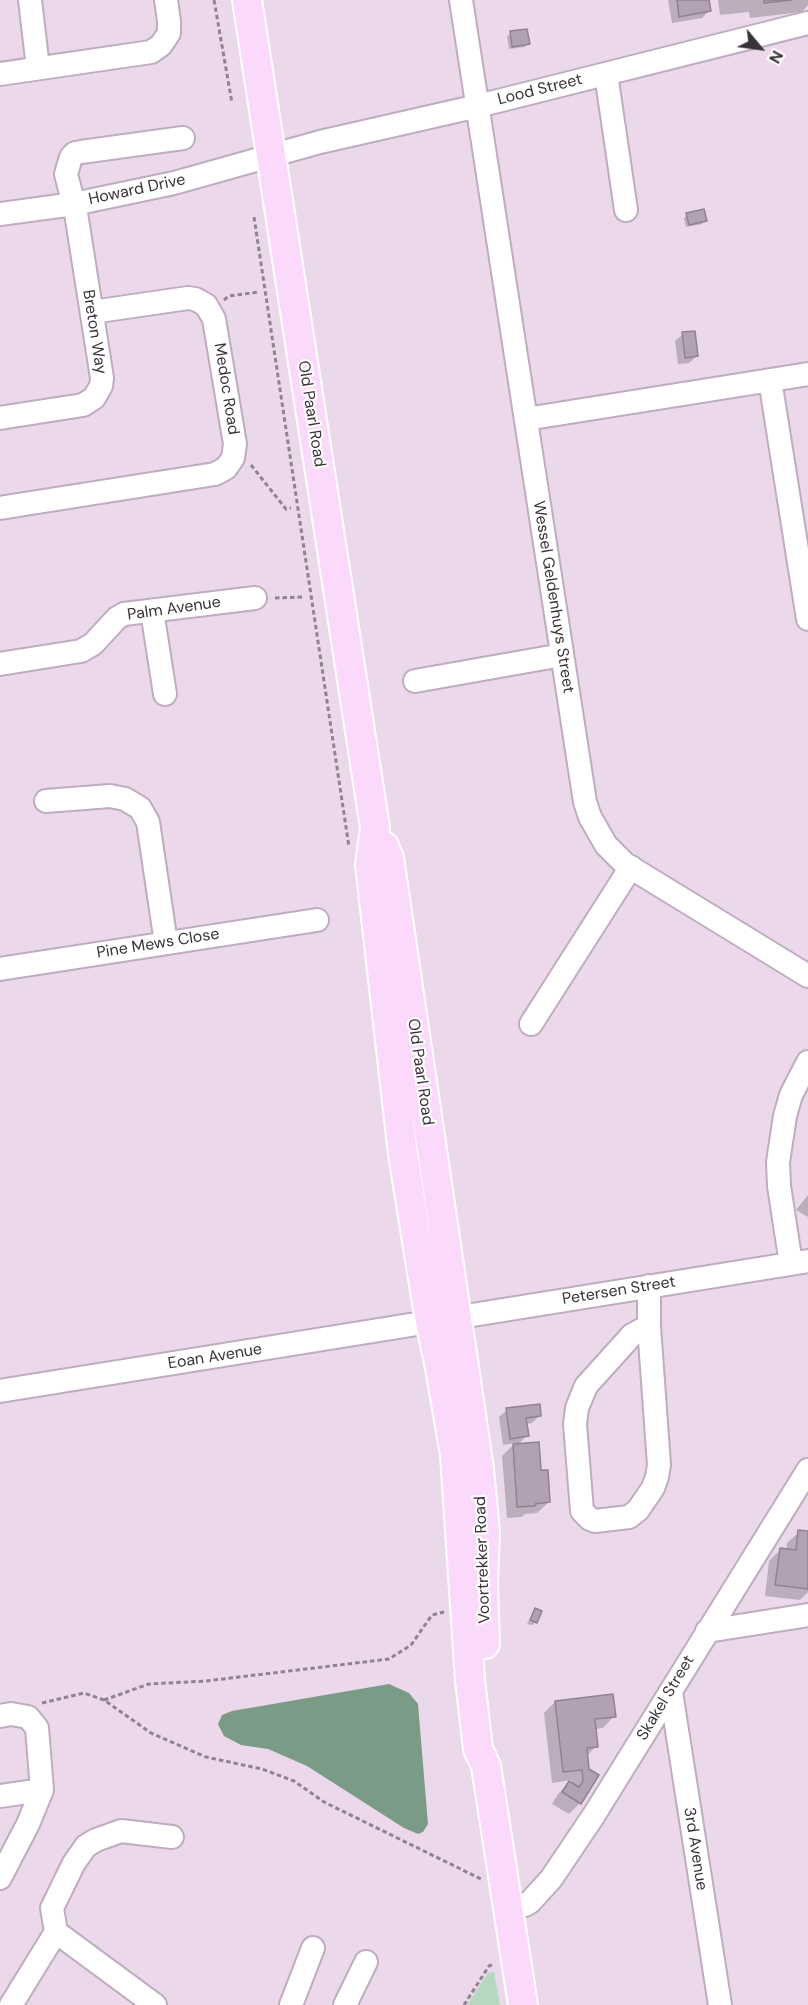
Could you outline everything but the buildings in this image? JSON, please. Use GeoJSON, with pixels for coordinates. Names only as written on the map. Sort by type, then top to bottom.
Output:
{"type":"FeatureCollection","features":[{"type":"Feature","properties":{"kind":"main road","name":"Old Paarl Road"},"geometry":{"type":"LineString","coordinates":[[247,0],[375,828],[370,865],[404,1154],[443,1320]]}},
{"type":"Feature","properties":{"kind":"main road","name":"Voortrekker Road"},"geometry":{"type":"LineString","coordinates":[[443,1320],[478,1469],[485,1532],[483,1584],[490,1745],[486,1766],[523,2005]]}},
{"type":"Feature","properties":{"kind":"street"},"geometry":{"type":"LineString","coordinates":[[30,0],[39,68]]}},
{"type":"Feature","properties":{"kind":"street"},"geometry":{"type":"LineString","coordinates":[[0,74],[151,52],[166,38],[170,27],[166,0]]}},
{"type":"Feature","properties":{"kind":"street","name":"Wessel Geldenhuys Street"},"geometry":{"type":"LineString","coordinates":[[461,0],[587,810],[597,832],[615,855],[808,976]]}},
{"type":"Feature","properties":{"kind":"street","name":"Lood Street"},"geometry":{"type":"LineString","coordinates":[[272,155],[320,141],[478,106],[808,23]]}},
{"type":"Feature","properties":{"kind":"street"},"geometry":{"type":"LineString","coordinates":[[606,74],[626,210]]}},
{"type":"Feature","properties":{"kind":"street","name":"Breton Way"},"geometry":{"type":"LineString","coordinates":[[0,418],[83,405],[94,398],[101,386],[102,378],[92,312],[74,204],[66,174],[68,164],[75,153],[183,138]]}},
{"type":"Feature","properties":{"kind":"street","name":"Howard Drive"},"geometry":{"type":"LineString","coordinates":[[0,214],[74,204],[174,183],[272,155]]}},
{"type":"Feature","properties":{"kind":"street"},"geometry":{"type":"LineString","coordinates":[[92,312],[188,298],[202,302],[210,309]]}},
{"type":"Feature","properties":{"kind":"street","name":"Medoc Road"},"geometry":{"type":"LineString","coordinates":[[0,508],[215,474],[226,468],[233,458],[235,444],[214,319],[210,309]]}},
{"type":"Feature","properties":{"kind":"street"},"geometry":{"type":"LineString","coordinates":[[526,419],[808,374]]}},
{"type":"Feature","properties":{"kind":"street"},"geometry":{"type":"LineString","coordinates":[[770,380],[808,619]]}},
{"type":"Feature","properties":{"kind":"street","name":"Palm Avenue"},"geometry":{"type":"LineString","coordinates":[[0,664],[81,651],[93,644],[121,616],[152,610],[255,598]]}},
{"type":"Feature","properties":{"kind":"street"},"geometry":{"type":"LineString","coordinates":[[152,610],[165,694]]}},
{"type":"Feature","properties":{"kind":"street"},"geometry":{"type":"LineString","coordinates":[[415,681],[562,655]]}},
{"type":"Feature","properties":{"kind":"street"},"geometry":{"type":"LineString","coordinates":[[46,801],[110,796],[125,799],[140,808],[148,822],[166,943]]}},
{"type":"Feature","properties":{"kind":"street"},"geometry":{"type":"LineString","coordinates":[[531,1024],[631,867]]}},
{"type":"Feature","properties":{"kind":"street","name":"Pine Mews Close"},"geometry":{"type":"LineString","coordinates":[[0,969],[317,920]]}},
{"type":"Feature","properties":{"kind":"street"},"geometry":{"type":"LineString","coordinates":[[799,1262],[779,1186],[778,1162],[788,1106],[800,1075],[808,1062]]}},
{"type":"Feature","properties":{"kind":"street","name":"Petersen Street"},"geometry":{"type":"LineString","coordinates":[[443,1320],[799,1262]]}},
{"type":"Feature","properties":{"kind":"street"},"geometry":{"type":"LineString","coordinates":[[649,1286],[659,1465],[657,1477],[653,1488],[638,1510],[629,1517],[596,1521],[590,1519],[582,1511],[575,1424],[580,1396],[625,1341],[639,1330],[650,1326]]}},
{"type":"Feature","properties":{"kind":"street","name":"Eoan Avenue"},"geometry":{"type":"LineString","coordinates":[[0,1391],[443,1320]]}},
{"type":"Feature","properties":{"kind":"street","name":"Skakel Street"},"geometry":{"type":"LineString","coordinates":[[508,1908],[530,1902],[551,1879],[594,1815],[808,1470]]}},
{"type":"Feature","properties":{"kind":"street"},"geometry":{"type":"LineString","coordinates":[[707,1631],[808,1615]]}},
{"type":"Feature","properties":{"kind":"street","name":"3rd Avenue"},"geometry":{"type":"LineString","coordinates":[[671,1692],[720,2005]]}},
{"type":"Feature","properties":{"kind":"street"},"geometry":{"type":"LineString","coordinates":[[0,1716],[11,1714],[28,1718],[37,1728],[42,1790],[28,1824],[0,1878]]}},
{"type":"Feature","properties":{"kind":"street"},"geometry":{"type":"LineString","coordinates":[[0,1796],[42,1790]]}},
{"type":"Feature","properties":{"kind":"street"},"geometry":{"type":"LineString","coordinates":[[11,2005],[56,1932],[52,1908],[74,1863],[86,1846],[121,1831],[172,1837]]}},
{"type":"Feature","properties":{"kind":"street"},"geometry":{"type":"LineString","coordinates":[[56,1932],[155,2005]]}},
{"type":"Feature","properties":{"kind":"street"},"geometry":{"type":"LineString","coordinates":[[291,2005],[313,1948]]}},
{"type":"Feature","properties":{"kind":"street"},"geometry":{"type":"LineString","coordinates":[[345,2005],[366,1962]]}},
{"type":"Feature","properties":{"kind":"path"},"geometry":{"type":"LineString","coordinates":[[214,0],[232,103]]}},
{"type":"Feature","properties":{"kind":"path"},"geometry":{"type":"LineString","coordinates":[[254,217],[350,854]]}},
{"type":"Feature","properties":{"kind":"path"},"geometry":{"type":"LineString","coordinates":[[210,309],[229,296],[259,292]]}},
{"type":"Feature","properties":{"kind":"path"},"geometry":{"type":"LineString","coordinates":[[233,458],[253,466],[286,509],[291,508]]}},
{"type":"Feature","properties":{"kind":"path"},"geometry":{"type":"LineString","coordinates":[[255,598],[305,597]]}},
{"type":"Feature","properties":{"kind":"path"},"geometry":{"type":"LineString","coordinates":[[104,1700],[149,1684],[206,1681],[389,1659],[411,1645],[432,1615],[447,1611]]}},
{"type":"Feature","properties":{"kind":"path"},"geometry":{"type":"LineString","coordinates":[[28,1718],[43,1702],[84,1693],[104,1700],[151,1733],[206,1757],[262,1769],[294,1781],[324,1802],[481,1879]]}},
{"type":"Feature","properties":{"kind":"path"},"geometry":{"type":"LineString","coordinates":[[464,2005],[489,1966],[494,1965]]}},
{"type":"Feature","properties":{"kind":"shaded area"},"geometry":{"type":"Polygon","coordinates":[[[389,1684],[409,1693],[418,1704],[428,1824],[423,1832],[418,1834],[404,1828],[307,1766],[268,1749],[241,1745],[224,1736],[218,1724],[222,1715],[232,1711],[389,1684]]]}},
{"type":"Feature","properties":{"kind":"shaded area"},"geometry":{"type":"Polygon","coordinates":[[[494,1972],[500,2005],[467,2005],[488,1973],[494,1972]]]}}]}
